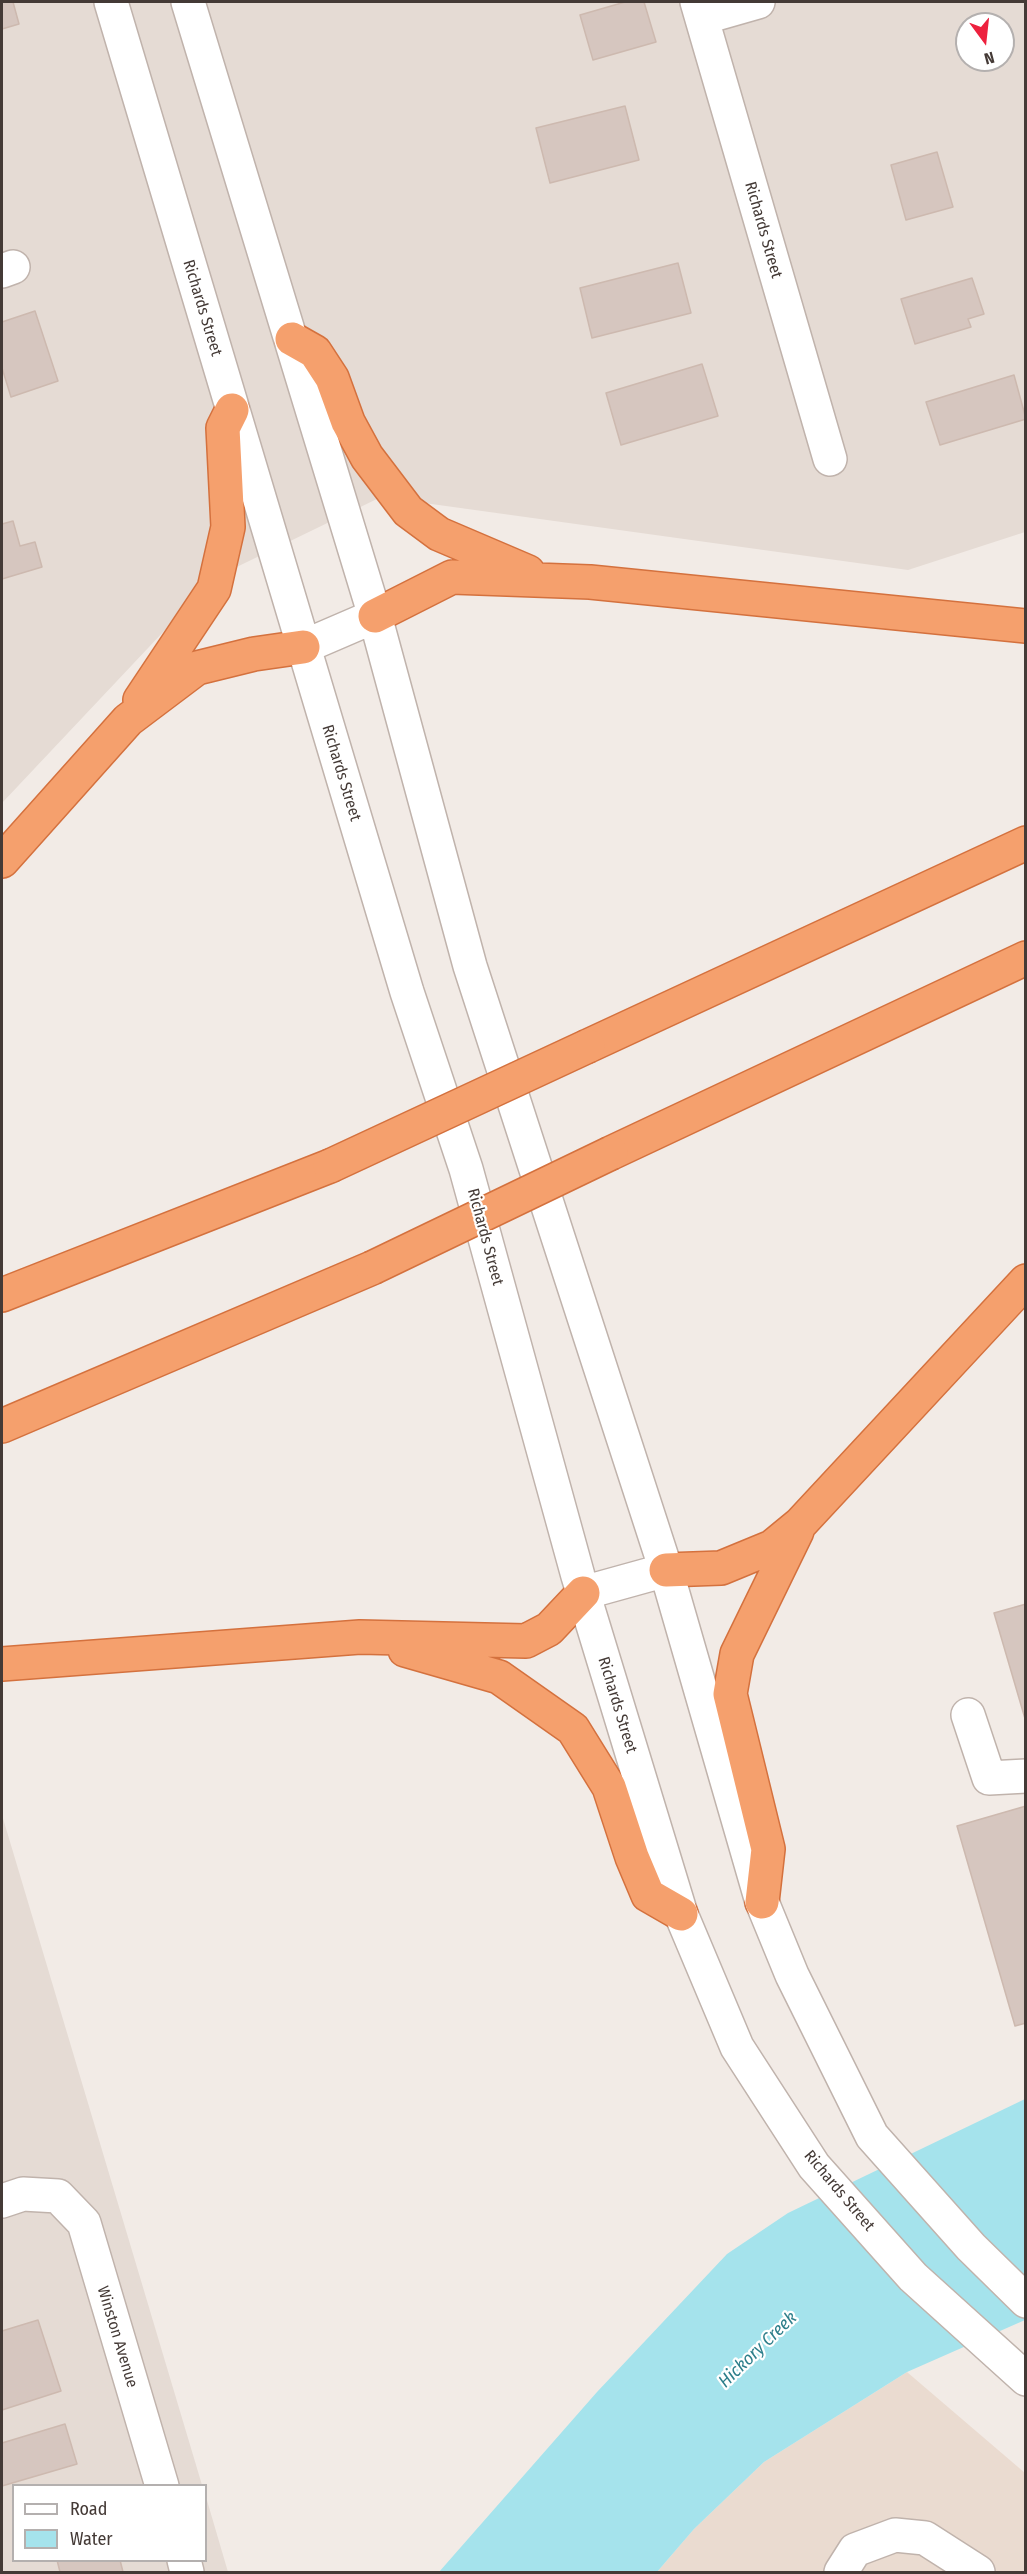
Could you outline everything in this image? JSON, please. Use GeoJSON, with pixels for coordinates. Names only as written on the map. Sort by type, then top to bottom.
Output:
{"type":"FeatureCollection","features":[{"type":"Feature","properties":{"kind":"highway"},"geometry":{"type":"LineString","coordinates":[[292,339],[315,352],[332,378],[348,422],[367,457],[408,511],[440,534],[547,580]]}},
{"type":"Feature","properties":{"kind":"highway"},"geometry":{"type":"LineString","coordinates":[[2,861],[128,720],[214,589],[228,527],[222,447],[223,428],[232,410]]}},
{"type":"Feature","properties":{"kind":"highway"},"geometry":{"type":"LineString","coordinates":[[375,616],[452,577],[590,582],[1026,626]]}},
{"type":"Feature","properties":{"kind":"highway"},"geometry":{"type":"LineString","coordinates":[[128,720],[197,668],[254,654],[303,647]]}},
{"type":"Feature","properties":{"kind":"highway"},"geometry":{"type":"LineString","coordinates":[[2,1295],[330,1166],[1026,843]]}},
{"type":"Feature","properties":{"kind":"highway"},"geometry":{"type":"LineString","coordinates":[[2,1426],[372,1268],[1026,958]]}},
{"type":"Feature","properties":{"kind":"highway"},"geometry":{"type":"LineString","coordinates":[[666,1570],[721,1568],[772,1547],[800,1524],[1026,1281]]}},
{"type":"Feature","properties":{"kind":"highway"},"geometry":{"type":"LineString","coordinates":[[762,1902],[768,1849],[730,1694],[736,1654],[800,1524]]}},
{"type":"Feature","properties":{"kind":"highway"},"geometry":{"type":"LineString","coordinates":[[2,1664],[360,1637],[526,1641],[549,1629],[583,1593]]}},
{"type":"Feature","properties":{"kind":"highway"},"geometry":{"type":"LineString","coordinates":[[360,1637],[499,1677],[573,1729],[609,1787],[632,1857],[648,1895],[681,1914]]}},
{"type":"Feature","properties":{"kind":"street","name":"Richards Street"},"geometry":{"type":"LineString","coordinates":[[111,2],[407,992],[466,1169],[583,1593],[681,1914],[737,2047],[814,2166],[913,2277],[1014,2369]]}},
{"type":"Feature","properties":{"kind":"street"},"geometry":{"type":"LineString","coordinates":[[188,2],[375,616],[470,966],[666,1570],[762,1902],[792,1975],[872,2136],[971,2247],[1026,2301]]}},
{"type":"Feature","properties":{"kind":"street"},"geometry":{"type":"LineString","coordinates":[[699,10],[758,2]]}},
{"type":"Feature","properties":{"kind":"street","name":"Richards Street"},"geometry":{"type":"LineString","coordinates":[[699,10],[830,459]]}},
{"type":"Feature","properties":{"kind":"street"},"geometry":{"type":"LineString","coordinates":[[303,647],[375,616]]}},
{"type":"Feature","properties":{"kind":"street"},"geometry":{"type":"LineString","coordinates":[[583,1593],[666,1570]]}},
{"type":"Feature","properties":{"kind":"street"},"geometry":{"type":"LineString","coordinates":[[968,1715],[989,1778],[1026,1776]]}},
{"type":"Feature","properties":{"kind":"street","name":"Winston Avenue"},"geometry":{"type":"LineString","coordinates":[[2,2201],[23,2194],[58,2196],[84,2223],[161,2484]]}},
{"type":"Feature","properties":{"kind":"street"},"geometry":{"type":"LineString","coordinates":[[841,2572],[855,2550],[895,2535],[926,2538],[978,2572]]}},
{"type":"Feature","properties":{"kind":"shaded area"},"geometry":{"type":"Polygon","coordinates":[[[2,2],[1025,2],[1025,532],[908,570],[381,497],[214,578],[2,803],[2,2]]]}},
{"type":"Feature","properties":{"kind":"shaded area"},"geometry":{"type":"Polygon","coordinates":[[[2,1815],[202,2484],[12,2484],[12,2562],[207,2562],[207,2500],[228,2572],[2,2572],[2,1815]]]}},
{"type":"Feature","properties":{"kind":"shaded area"},"geometry":{"type":"Polygon","coordinates":[[[907,2372],[1025,2473],[1025,2572],[657,2572],[694,2529],[764,2462],[907,2372]]]}},
{"type":"Feature","properties":{"kind":"water","name":"Hickory Creek"},"geometry":{"type":"Polygon","coordinates":[[[1025,2099],[1025,2320],[907,2372],[764,2462],[694,2529],[657,2572],[439,2572],[597,2392],[727,2254],[788,2213],[1025,2099]]]}},
{"type":"Feature","properties":{"kind":"building"},"geometry":{"type":"Polygon","coordinates":[[[2,2],[13,2],[19,24],[2,29],[2,2]]]}},
{"type":"Feature","properties":{"kind":"building"},"geometry":{"type":"Polygon","coordinates":[[[625,2],[644,2],[656,42],[593,60],[580,15],[625,2]]]}},
{"type":"Feature","properties":{"kind":"building"},"geometry":{"type":"Polygon","coordinates":[[[625,106],[639,160],[550,183],[536,128],[625,106]]]}},
{"type":"Feature","properties":{"kind":"building"},"geometry":{"type":"Polygon","coordinates":[[[937,152],[953,207],[906,220],[891,165],[937,152]]]}},
{"type":"Feature","properties":{"kind":"building"},"geometry":{"type":"Polygon","coordinates":[[[678,263],[691,313],[592,338],[580,288],[678,263]]]}},
{"type":"Feature","properties":{"kind":"building"},"geometry":{"type":"Polygon","coordinates":[[[972,278],[984,314],[968,319],[971,327],[915,344],[901,299],[972,278]]]}},
{"type":"Feature","properties":{"kind":"building"},"geometry":{"type":"Polygon","coordinates":[[[35,311],[58,381],[11,397],[2,368],[2,322],[35,311]]]}},
{"type":"Feature","properties":{"kind":"building"},"geometry":{"type":"Polygon","coordinates":[[[702,364],[718,416],[621,445],[606,393],[702,364]]]}},
{"type":"Feature","properties":{"kind":"building"},"geometry":{"type":"Polygon","coordinates":[[[1014,375],[1026,419],[940,445],[926,402],[1014,375]]]}},
{"type":"Feature","properties":{"kind":"building"},"geometry":{"type":"Polygon","coordinates":[[[13,521],[20,546],[35,542],[42,567],[2,579],[2,524],[13,521]]]}},
{"type":"Feature","properties":{"kind":"building"},"geometry":{"type":"Polygon","coordinates":[[[1026,1604],[1026,1722],[994,1613],[1026,1604]]]}},
{"type":"Feature","properties":{"kind":"building"},"geometry":{"type":"Polygon","coordinates":[[[1026,1806],[1026,2023],[1015,2026],[957,1826],[1026,1806]]]}},
{"type":"Feature","properties":{"kind":"building"},"geometry":{"type":"Polygon","coordinates":[[[38,2320],[61,2391],[2,2410],[2,2331],[38,2320]]]}},
{"type":"Feature","properties":{"kind":"building"},"geometry":{"type":"Polygon","coordinates":[[[65,2424],[77,2464],[2,2486],[2,2443],[65,2424]]]}},
{"type":"Feature","properties":{"kind":"building"},"geometry":{"type":"Polygon","coordinates":[[[58,2562],[120,2562],[123,2572],[60,2572],[58,2562]]]}}]}
